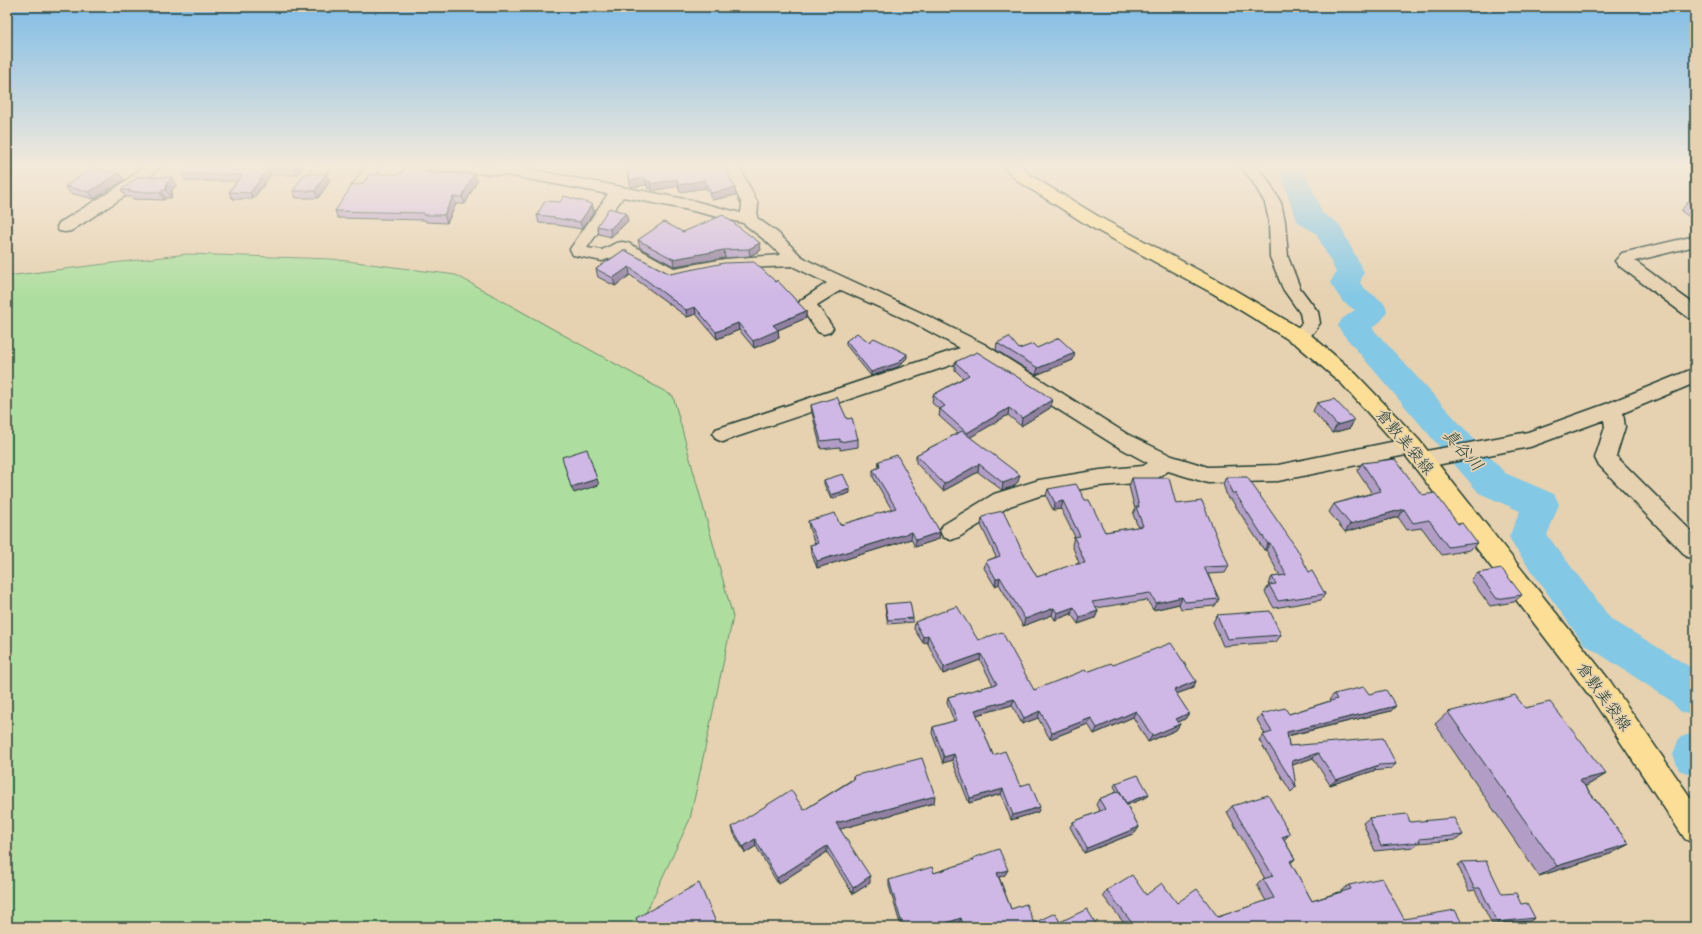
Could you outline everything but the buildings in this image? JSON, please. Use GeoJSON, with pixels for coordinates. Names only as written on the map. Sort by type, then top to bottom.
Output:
{"type":"FeatureCollection","features":[{"type":"Feature","properties":{"kind":"main road","name":"倉敷美袋線"},"geometry":{"type":"LineString","coordinates":[[1075,210],[1095,222],[1221,290],[1298,337],[1349,379],[1416,453],[1495,552],[1601,690],[1695,829]]}},
{"type":"Feature","properties":{"kind":"street"},"geometry":{"type":"LineString","coordinates":[[65,227],[93,210]]}},
{"type":"Feature","properties":{"kind":"street"},"geometry":{"type":"LineString","coordinates":[[606,210],[578,249],[579,251],[597,256],[608,256],[622,247],[672,274],[725,264],[795,260]]}},
{"type":"Feature","properties":{"kind":"street"},"geometry":{"type":"LineString","coordinates":[[708,210],[749,220],[772,237],[795,260],[805,266],[839,283],[920,319],[977,349],[1120,439],[1165,462],[1208,474],[1278,473],[1416,453],[1443,455],[1530,439],[1613,409],[1695,375]]}},
{"type":"Feature","properties":{"kind":"street"},"geometry":{"type":"LineString","coordinates":[[749,220],[750,210]]}},
{"type":"Feature","properties":{"kind":"street"},"geometry":{"type":"LineString","coordinates":[[1274,210],[1277,221],[1279,257],[1292,289],[1309,312],[1311,323],[1298,337]]}},
{"type":"Feature","properties":{"kind":"street"},"geometry":{"type":"LineString","coordinates":[[1695,241],[1628,256],[1624,261],[1695,314]]}},
{"type":"Feature","properties":{"kind":"street"},"geometry":{"type":"LineString","coordinates":[[824,328],[807,304],[839,283]]}},
{"type":"Feature","properties":{"kind":"street"},"geometry":{"type":"LineString","coordinates":[[722,434],[843,396],[977,349]]}},
{"type":"Feature","properties":{"kind":"street"},"geometry":{"type":"LineString","coordinates":[[1613,409],[1615,427],[1605,458],[1695,550]]}},
{"type":"Feature","properties":{"kind":"street"},"geometry":{"type":"LineString","coordinates":[[951,531],[1002,500],[1039,488],[1100,478],[1148,474],[1165,462]]}},
{"type":"Feature","properties":{"kind":"green space"},"geometry":{"type":"Polygon","coordinates":[[[187,254],[332,259],[456,275],[673,396],[733,617],[690,819],[639,927],[7,927],[7,276],[187,254]]]}},
{"type":"Feature","properties":{"kind":"waterway","name":"真谷川"},"geometry":{"type":"LineString","coordinates":[[1307,210],[1310,218],[1327,228],[1350,272],[1345,283],[1353,295],[1371,307],[1371,314],[1353,326],[1492,483],[1541,504],[1528,537],[1597,631],[1685,686],[1695,697]]}}]}
